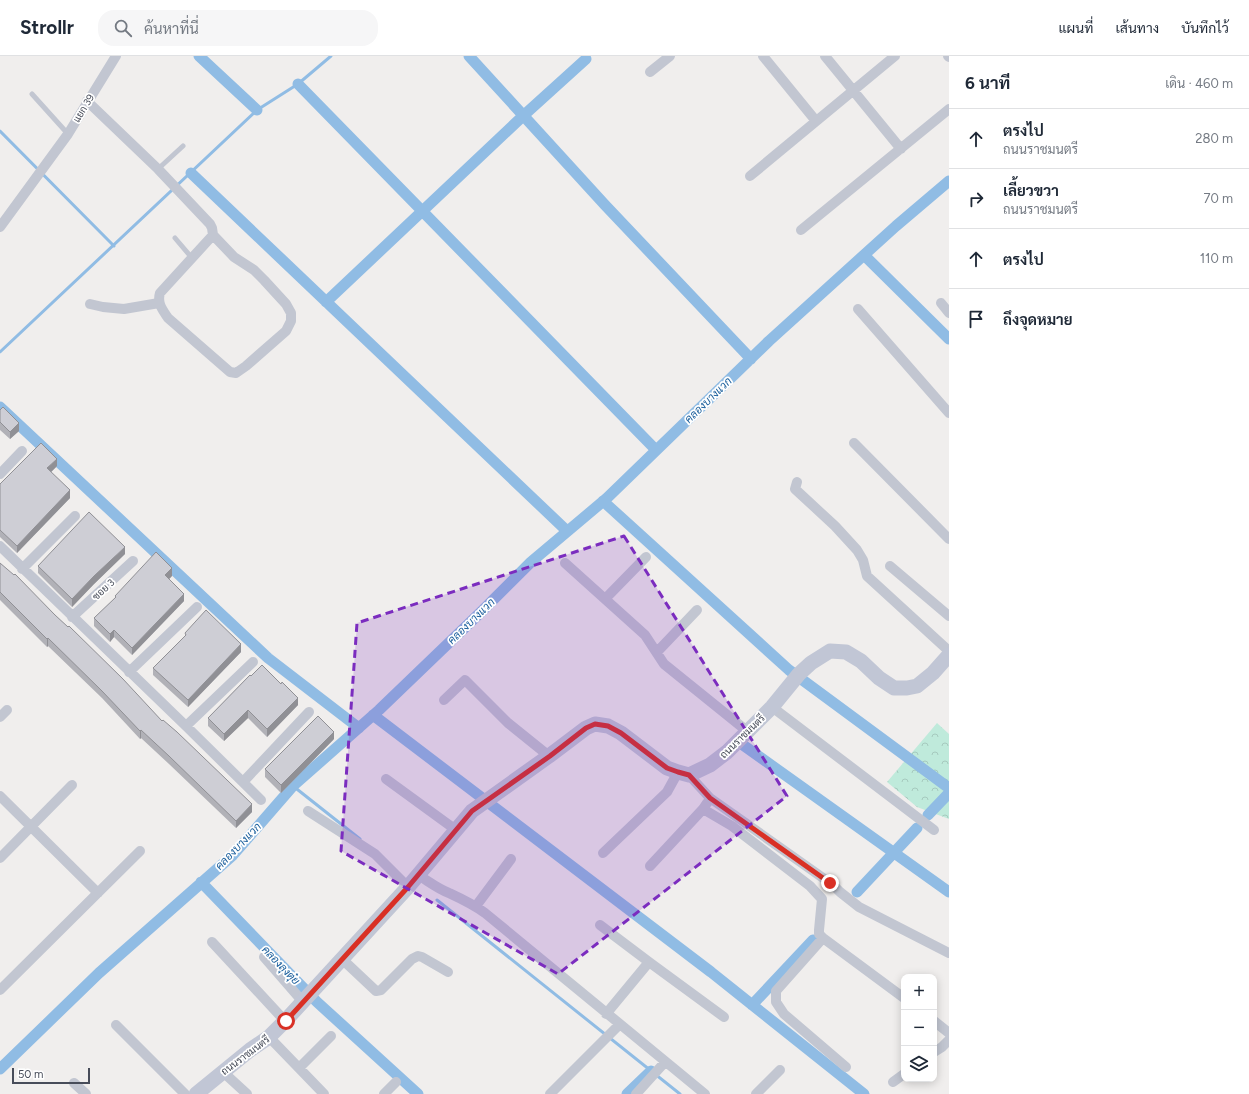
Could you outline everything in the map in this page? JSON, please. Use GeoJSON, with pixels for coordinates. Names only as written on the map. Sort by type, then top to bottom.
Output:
{"type":"FeatureCollection","features":[{"type":"Feature","properties":{"kind":"street"},"geometry":{"type":"LineString","coordinates":[[650,72],[670,56]]}},
{"type":"Feature","properties":{"kind":"street"},"geometry":{"type":"LineString","coordinates":[[764,56],[816,121]]}},
{"type":"Feature","properties":{"kind":"street"},"geometry":{"type":"LineString","coordinates":[[826,56],[900,149]]}},
{"type":"Feature","properties":{"kind":"street"},"geometry":{"type":"LineString","coordinates":[[750,176],[895,56]]}},
{"type":"Feature","properties":{"kind":"street","name":"แยก 39"},"geometry":{"type":"LineString","coordinates":[[0,227],[68,134],[110,58]]}},
{"type":"Feature","properties":{"kind":"street"},"geometry":{"type":"LineString","coordinates":[[87,101],[173,184],[210,224],[213,235],[234,257],[254,270],[286,304],[291,313],[292,317],[286,331],[236,373],[230,372],[168,318],[161,308],[158,299],[160,293],[213,235]]}},
{"type":"Feature","properties":{"kind":"street"},"geometry":{"type":"LineString","coordinates":[[800,230],[949,109]]}},
{"type":"Feature","properties":{"kind":"street"},"geometry":{"type":"LineString","coordinates":[[90,304],[124,309],[159,303]]}},
{"type":"Feature","properties":{"kind":"street"},"geometry":{"type":"LineString","coordinates":[[940,303],[949,313]]}},
{"type":"Feature","properties":{"kind":"street"},"geometry":{"type":"LineString","coordinates":[[858,309],[949,413]]}},
{"type":"Feature","properties":{"kind":"street"},"geometry":{"type":"LineString","coordinates":[[854,443],[949,539]]}},
{"type":"Feature","properties":{"kind":"street"},"geometry":{"type":"LineString","coordinates":[[0,474],[22,452]]}},
{"type":"Feature","properties":{"kind":"street"},"geometry":{"type":"LineString","coordinates":[[797,482],[795,489],[835,526],[857,550],[863,560],[867,576],[949,651]]}},
{"type":"Feature","properties":{"kind":"street"},"geometry":{"type":"LineString","coordinates":[[22,569],[75,516]]}},
{"type":"Feature","properties":{"kind":"street"},"geometry":{"type":"LineString","coordinates":[[0,546],[72,618],[186,726],[261,800]]}},
{"type":"Feature","properties":{"kind":"street"},"geometry":{"type":"LineString","coordinates":[[605,599],[646,557]]}},
{"type":"Feature","properties":{"kind":"street","name":"ซอย 3"},"geometry":{"type":"LineString","coordinates":[[72,618],[133,561]]}},
{"type":"Feature","properties":{"kind":"street"},"geometry":{"type":"LineString","coordinates":[[565,563],[645,635],[664,664],[747,731]]}},
{"type":"Feature","properties":{"kind":"street"},"geometry":{"type":"LineString","coordinates":[[890,566],[949,616]]}},
{"type":"Feature","properties":{"kind":"street"},"geometry":{"type":"LineString","coordinates":[[129,672],[197,607]]}},
{"type":"Feature","properties":{"kind":"street"},"geometry":{"type":"LineString","coordinates":[[657,652],[697,610]]}},
{"type":"Feature","properties":{"kind":"street","name":"ถนนราชมนตรี"},"geometry":{"type":"LineString","coordinates":[[196,1094],[250,1050],[269,1038],[286,1021],[408,887],[472,811],[550,756],[586,728],[595,724],[608,726],[621,733],[667,768],[684,773],[710,765],[727,752],[772,707],[799,674],[811,663],[830,651],[846,652],[861,661],[879,678],[894,688],[917,686],[933,673],[949,655]]}},
{"type":"Feature","properties":{"kind":"street"},"geometry":{"type":"LineString","coordinates":[[186,726],[253,662]]}},
{"type":"Feature","properties":{"kind":"street"},"geometry":{"type":"LineString","coordinates":[[444,700],[465,680],[508,723],[550,756]]}},
{"type":"Feature","properties":{"kind":"street"},"geometry":{"type":"LineString","coordinates":[[772,707],[934,830]]}},
{"type":"Feature","properties":{"kind":"street"},"geometry":{"type":"LineString","coordinates":[[243,782],[309,712]]}},
{"type":"Feature","properties":{"kind":"street"},"geometry":{"type":"LineString","coordinates":[[603,854],[667,792],[684,773],[710,798],[819,875],[859,907],[949,953]]}},
{"type":"Feature","properties":{"kind":"street"},"geometry":{"type":"LineString","coordinates":[[386,779],[456,830]]}},
{"type":"Feature","properties":{"kind":"street"},"geometry":{"type":"LineString","coordinates":[[0,858],[72,785]]}},
{"type":"Feature","properties":{"kind":"street"},"geometry":{"type":"LineString","coordinates":[[0,796],[98,893]]}},
{"type":"Feature","properties":{"kind":"street"},"geometry":{"type":"LineString","coordinates":[[650,866],[703,809],[710,798]]}},
{"type":"Feature","properties":{"kind":"street"},"geometry":{"type":"LineString","coordinates":[[703,809],[732,826],[810,886],[822,900],[819,934],[901,996]]}},
{"type":"Feature","properties":{"kind":"street"},"geometry":{"type":"LineString","coordinates":[[308,811],[375,854],[408,887]]}},
{"type":"Feature","properties":{"kind":"street"},"geometry":{"type":"LineString","coordinates":[[0,990],[140,851]]}},
{"type":"Feature","properties":{"kind":"street"},"geometry":{"type":"LineString","coordinates":[[476,906],[511,860]]}},
{"type":"Feature","properties":{"kind":"street"},"geometry":{"type":"LineString","coordinates":[[418,875],[448,893],[458,896],[476,906],[606,1014],[617,1027],[663,1064],[705,1094]]}},
{"type":"Feature","properties":{"kind":"street"},"geometry":{"type":"LineString","coordinates":[[810,886],[819,875]]}},
{"type":"Feature","properties":{"kind":"street"},"geometry":{"type":"LineString","coordinates":[[600,924],[724,1017]]}},
{"type":"Feature","properties":{"kind":"street"},"geometry":{"type":"LineString","coordinates":[[823,938],[776,991],[776,1002],[784,1014],[846,1067]]}},
{"type":"Feature","properties":{"kind":"street"},"geometry":{"type":"LineString","coordinates":[[212,942],[286,1021]]}},
{"type":"Feature","properties":{"kind":"street"},"geometry":{"type":"LineString","coordinates":[[342,959],[376,991],[380,990],[412,959],[418,956],[448,972]]}},
{"type":"Feature","properties":{"kind":"street"},"geometry":{"type":"LineString","coordinates":[[264,957],[304,1001]]}},
{"type":"Feature","properties":{"kind":"street"},"geometry":{"type":"LineString","coordinates":[[606,1014],[649,962]]}},
{"type":"Feature","properties":{"kind":"street"},"geometry":{"type":"LineString","coordinates":[[937,1023],[949,1033]]}},
{"type":"Feature","properties":{"kind":"street"},"geometry":{"type":"LineString","coordinates":[[116,1025],[185,1094]]}},
{"type":"Feature","properties":{"kind":"street"},"geometry":{"type":"LineString","coordinates":[[550,1094],[617,1027]]}},
{"type":"Feature","properties":{"kind":"street"},"geometry":{"type":"LineString","coordinates":[[299,1068],[331,1036]]}},
{"type":"Feature","properties":{"kind":"street"},"geometry":{"type":"LineString","coordinates":[[269,1038],[324,1094]]}},
{"type":"Feature","properties":{"kind":"street"},"geometry":{"type":"LineString","coordinates":[[937,1050],[949,1040]]}},
{"type":"Feature","properties":{"kind":"street"},"geometry":{"type":"LineString","coordinates":[[636,1094],[663,1064]]}},
{"type":"Feature","properties":{"kind":"street"},"geometry":{"type":"LineString","coordinates":[[756,1094],[780,1070]]}},
{"type":"Feature","properties":{"kind":"street"},"geometry":{"type":"LineString","coordinates":[[223,1072],[247,1094]]}},
{"type":"Feature","properties":{"kind":"street"},"geometry":{"type":"LineString","coordinates":[[893,1082],[901,1076]]}},
{"type":"Feature","properties":{"kind":"street"},"geometry":{"type":"LineString","coordinates":[[384,1094],[396,1082]]}},
{"type":"Feature","properties":{"kind":"street"},"geometry":{"type":"LineString","coordinates":[[74,1083],[86,1094]]}},
{"type":"Feature","properties":{"kind":"lane"},"geometry":{"type":"LineString","coordinates":[[32,94],[68,134]]}},
{"type":"Feature","properties":{"kind":"lane"},"geometry":{"type":"LineString","coordinates":[[158,169],[183,146]]}},
{"type":"Feature","properties":{"kind":"lane"},"geometry":{"type":"LineString","coordinates":[[175,238],[192,258]]}},
{"type":"Feature","properties":{"kind":"highlighted area"},"geometry":{"type":"Polygon","coordinates":[[[624,536],[787,796],[558,974],[341,851],[357,623],[624,536]]]}},
{"type":"Feature","properties":{"kind":"green space"},"geometry":{"type":"Polygon","coordinates":[[[937,723],[949,734],[949,819],[917,807],[887,782],[937,723]]]}},
{"type":"Feature","properties":{"kind":"building"},"geometry":{"type":"Polygon","coordinates":[[[3,407],[19,423],[10,432],[0,422],[0,410],[3,407]]]}},
{"type":"Feature","properties":{"kind":"building"},"geometry":{"type":"Polygon","coordinates":[[[41,443],[57,459],[47,468],[70,490],[17,546],[0,530],[0,484],[41,443]]]}},
{"type":"Feature","properties":{"kind":"building"},"geometry":{"type":"Polygon","coordinates":[[[89,512],[125,547],[72,599],[38,566],[89,512]]]}},
{"type":"Feature","properties":{"kind":"building"},"geometry":{"type":"Polygon","coordinates":[[[156,552],[172,568],[165,575],[184,594],[132,648],[114,630],[110,634],[94,618],[116,597],[115,596],[156,552]]]}},
{"type":"Feature","properties":{"kind":"building"},"geometry":{"type":"Polygon","coordinates":[[[0,563],[14,575],[15,574],[55,615],[68,627],[69,626],[123,679],[162,721],[163,720],[177,732],[252,804],[236,821],[169,756],[141,730],[140,731],[102,691],[0,592],[0,563]]]}},
{"type":"Feature","properties":{"kind":"building"},"geometry":{"type":"Polygon","coordinates":[[[206,610],[241,644],[188,700],[153,668],[186,635],[185,633],[206,610]]]}},
{"type":"Feature","properties":{"kind":"building"},"geometry":{"type":"Polygon","coordinates":[[[262,665],[298,698],[267,729],[248,710],[224,734],[208,718],[250,675],[251,676],[262,665]]]}},
{"type":"Feature","properties":{"kind":"building"},"geometry":{"type":"Polygon","coordinates":[[[318,716],[334,732],[281,785],[265,769],[318,716]]]}},
{"type":"Feature","properties":{"kind":"waterway"},"geometry":{"type":"LineString","coordinates":[[199,56],[257,110]]}},
{"type":"Feature","properties":{"kind":"waterway"},"geometry":{"type":"LineString","coordinates":[[0,352],[257,110],[298,84],[331,56]]}},
{"type":"Feature","properties":{"kind":"waterway"},"geometry":{"type":"LineString","coordinates":[[469,56],[605,205],[751,359]]}},
{"type":"Feature","properties":{"kind":"waterway"},"geometry":{"type":"LineString","coordinates":[[326,302],[523,116],[586,59]]}},
{"type":"Feature","properties":{"kind":"waterway"},"geometry":{"type":"LineString","coordinates":[[298,84],[656,450]]}},
{"type":"Feature","properties":{"kind":"waterway"},"geometry":{"type":"LineString","coordinates":[[0,131],[114,246]]}},
{"type":"Feature","properties":{"kind":"waterway"},"geometry":{"type":"LineString","coordinates":[[191,173],[567,531]]}},
{"type":"Feature","properties":{"kind":"waterway","name":"คลองบางแวก"},"geometry":{"type":"LineString","coordinates":[[0,1069],[99,973],[233,855],[293,786],[379,710],[531,562],[607,498],[769,341],[896,226],[949,181]]}},
{"type":"Feature","properties":{"kind":"waterway"},"geometry":{"type":"LineString","coordinates":[[864,255],[949,339]]}},
{"type":"Feature","properties":{"kind":"waterway"},"geometry":{"type":"LineString","coordinates":[[0,407],[268,658],[359,728]]}},
{"type":"Feature","properties":{"kind":"waterway"},"geometry":{"type":"LineString","coordinates":[[603,501],[789,670],[949,788]]}},
{"type":"Feature","properties":{"kind":"waterway"},"geometry":{"type":"LineString","coordinates":[[373,715],[711,972],[864,1094]]}},
{"type":"Feature","properties":{"kind":"waterway"},"geometry":{"type":"LineString","coordinates":[[743,745],[949,892]]}},
{"type":"Feature","properties":{"kind":"waterway"},"geometry":{"type":"LineString","coordinates":[[293,786],[360,839]]}},
{"type":"Feature","properties":{"kind":"waterway"},"geometry":{"type":"LineString","coordinates":[[928,815],[949,793]]}},
{"type":"Feature","properties":{"kind":"waterway"},"geometry":{"type":"LineString","coordinates":[[857,892],[917,828]]}},
{"type":"Feature","properties":{"kind":"waterway","name":"คลองลุงตุ๋ย"},"geometry":{"type":"LineString","coordinates":[[201,882],[317,1002],[418,1094]]}},
{"type":"Feature","properties":{"kind":"waterway"},"geometry":{"type":"LineString","coordinates":[[437,900],[680,1094]]}},
{"type":"Feature","properties":{"kind":"waterway"},"geometry":{"type":"LineString","coordinates":[[752,1005],[813,940]]}},
{"type":"Feature","properties":{"kind":"waterway"},"geometry":{"type":"LineString","coordinates":[[627,1094],[651,1071]]}},
{"type":"Feature","properties":{"kind":"route"},"geometry":{"type":"LineString","coordinates":[[286,1021],[408,887],[472,811],[550,756],[586,728],[595,724],[608,726],[621,733],[667,768],[689,775],[710,798],[830,883]]}}]}
